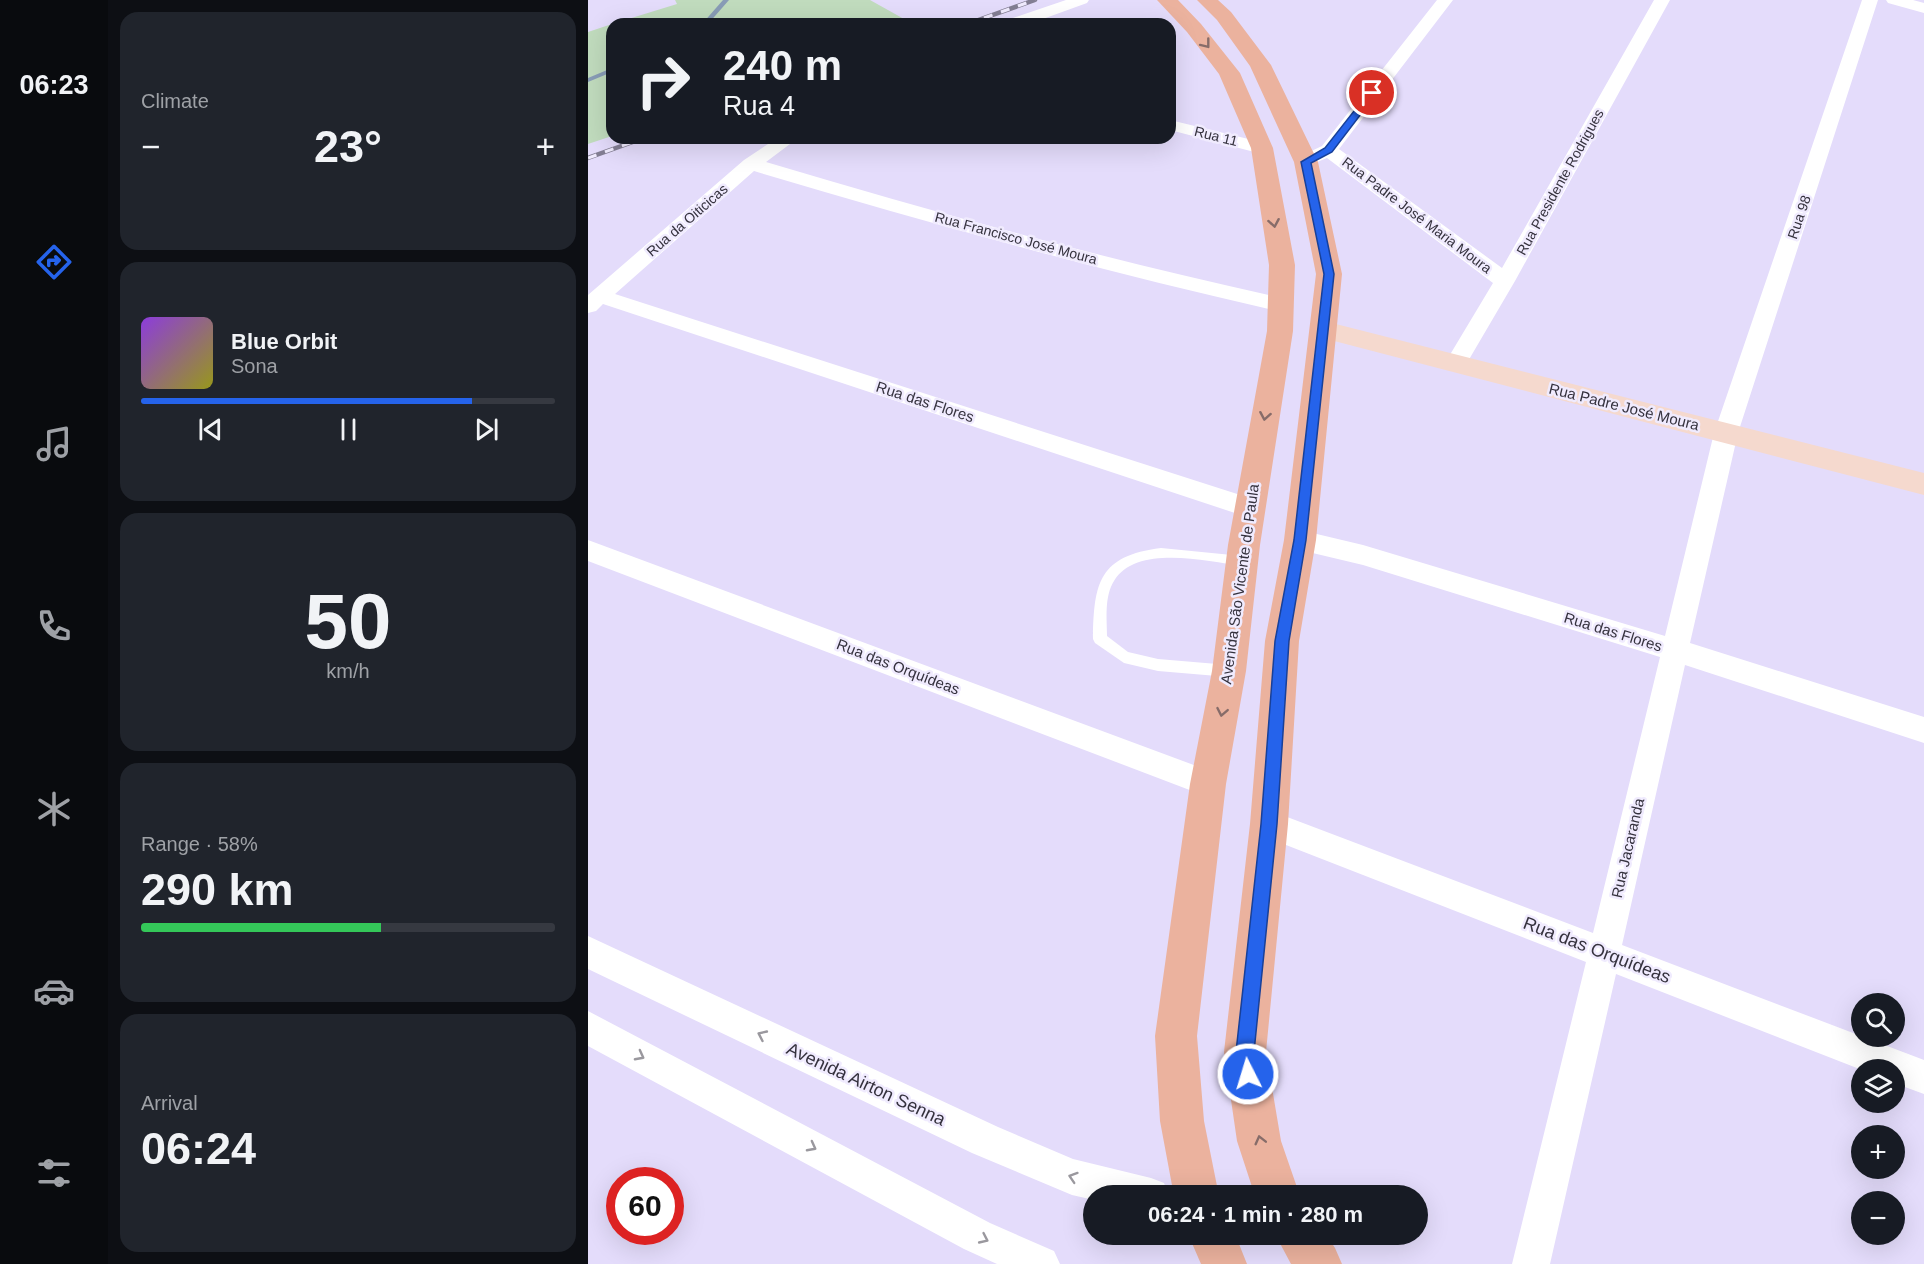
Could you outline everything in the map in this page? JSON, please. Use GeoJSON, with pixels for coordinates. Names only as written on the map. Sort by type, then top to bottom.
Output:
{"type":"FeatureCollection","features":[{"type":"Feature","properties":{"kind":"main road","name":"Avenida São Vicente de Paula"},"geometry":{"type":"LineString","coordinates":[[1167,0],[1194,28],[1229,73],[1262,148],[1281,265],[1282,305],[1242,561],[1232,656],[1208,784],[1176,1036],[1182,1120],[1195,1185]]}},
{"type":"Feature","properties":{"kind":"main road"},"geometry":{"type":"LineString","coordinates":[[1207,0],[1224,16],[1260,65],[1317,156],[1329,274],[1300,540],[1282,641],[1269,824],[1245,1052],[1259,1140],[1274,1185]]}},
{"type":"Feature","properties":{"kind":"main road"},"geometry":{"type":"LineString","coordinates":[[1232,656],[1282,641]]}},
{"type":"Feature","properties":{"kind":"main road"},"geometry":{"type":"LineString","coordinates":[[1216,1245],[1224,1264]]}},
{"type":"Feature","properties":{"kind":"main road"},"geometry":{"type":"LineString","coordinates":[[1306,1245],[1319,1264]]}},
{"type":"Feature","properties":{"kind":"street"},"geometry":{"type":"LineString","coordinates":[[1030,18],[1081,0]]}},
{"type":"Feature","properties":{"kind":"street"},"geometry":{"type":"LineString","coordinates":[[1317,156],[1445,0]]}},
{"type":"Feature","properties":{"kind":"street","name":"Rua Presidente Rodrigues"},"geometry":{"type":"LineString","coordinates":[[1455,363],[1505,281],[1662,0]]}},
{"type":"Feature","properties":{"kind":"street","name":"Rua 98"},"geometry":{"type":"LineString","coordinates":[[1726,433],[1870,0]]}},
{"type":"Feature","properties":{"kind":"street"},"geometry":{"type":"LineString","coordinates":[[1894,0],[1924,8]]}},
{"type":"Feature","properties":{"kind":"street","name":"Rua 11"},"geometry":{"type":"LineString","coordinates":[[1176,126],[1262,148]]}},
{"type":"Feature","properties":{"kind":"street","name":"Rua da Oiticicas"},"geometry":{"type":"LineString","coordinates":[[594,301],[751,164],[780,144]]}},
{"type":"Feature","properties":{"kind":"street","name":"Rua Padre José Maria Moura"},"geometry":{"type":"LineString","coordinates":[[1317,156],[1505,281]]}},
{"type":"Feature","properties":{"kind":"street","name":"Rua Francisco José Moura"},"geometry":{"type":"LineString","coordinates":[[751,164],[858,196],[1185,283],[1282,305]]}},
{"type":"Feature","properties":{"kind":"street","name":"Rua das Flores"},"geometry":{"type":"LineString","coordinates":[[594,301],[1250,508]]}},
{"type":"Feature","properties":{"kind":"street","name":"Rua Padre José Moura"},"geometry":{"type":"LineString","coordinates":[[1324,330],[1924,484]]}},
{"type":"Feature","properties":{"kind":"street","name":"Rua Jacaranda"},"geometry":{"type":"LineString","coordinates":[[1532,1264],[1726,433]]}},
{"type":"Feature","properties":{"kind":"street","name":"Rua das Flores"},"geometry":{"type":"LineString","coordinates":[[1300,540],[1363,555],[1675,650],[1924,730]]}},
{"type":"Feature","properties":{"kind":"street","name":"Rua das Orquídeas"},"geometry":{"type":"LineString","coordinates":[[588,550],[1208,784]]}},
{"type":"Feature","properties":{"kind":"street","name":"Rua das Orquídeas"},"geometry":{"type":"LineString","coordinates":[[1269,824],[1924,1077]]}},
{"type":"Feature","properties":{"kind":"street","name":"Avenida Airton Senna"},"geometry":{"type":"LineString","coordinates":[[588,952],[996,1145],[1072,1178],[1102,1185]]}},
{"type":"Feature","properties":{"kind":"street"},"geometry":{"type":"LineString","coordinates":[[588,1028],[977,1236],[1041,1264]]}},
{"type":"Feature","properties":{"kind":"lane"},"geometry":{"type":"LineString","coordinates":[[1232,656],[1158,665],[1124,657],[1100,639],[1097,612],[1107,576],[1115,567],[1130,559],[1150,552],[1242,561]]}},
{"type":"Feature","properties":{"kind":"green space"},"geometry":{"type":"Polygon","coordinates":[[[675,0],[870,0],[902,18],[632,18],[677,4],[675,0]]]}},
{"type":"Feature","properties":{"kind":"green space"},"geometry":{"type":"Polygon","coordinates":[[[606,26],[606,138],[588,144],[588,32],[606,26]]]}},
{"type":"Feature","properties":{"kind":"waterway"},"geometry":{"type":"LineString","coordinates":[[710,18],[726,0]]}},
{"type":"Feature","properties":{"kind":"waterway"},"geometry":{"type":"LineString","coordinates":[[588,80],[606,72]]}},
{"type":"Feature","properties":{"kind":"railway"},"geometry":{"type":"LineString","coordinates":[[984,18],[1035,0]]}},
{"type":"Feature","properties":{"kind":"railway"},"geometry":{"type":"LineString","coordinates":[[588,158],[627,144]]}},
{"type":"Feature","properties":{"kind":"route"},"geometry":{"type":"LineString","coordinates":[[1248,1074],[1245,1052],[1269,824],[1282,641],[1300,540],[1329,274],[1306,162],[1329,150],[1372,93]]}}]}
